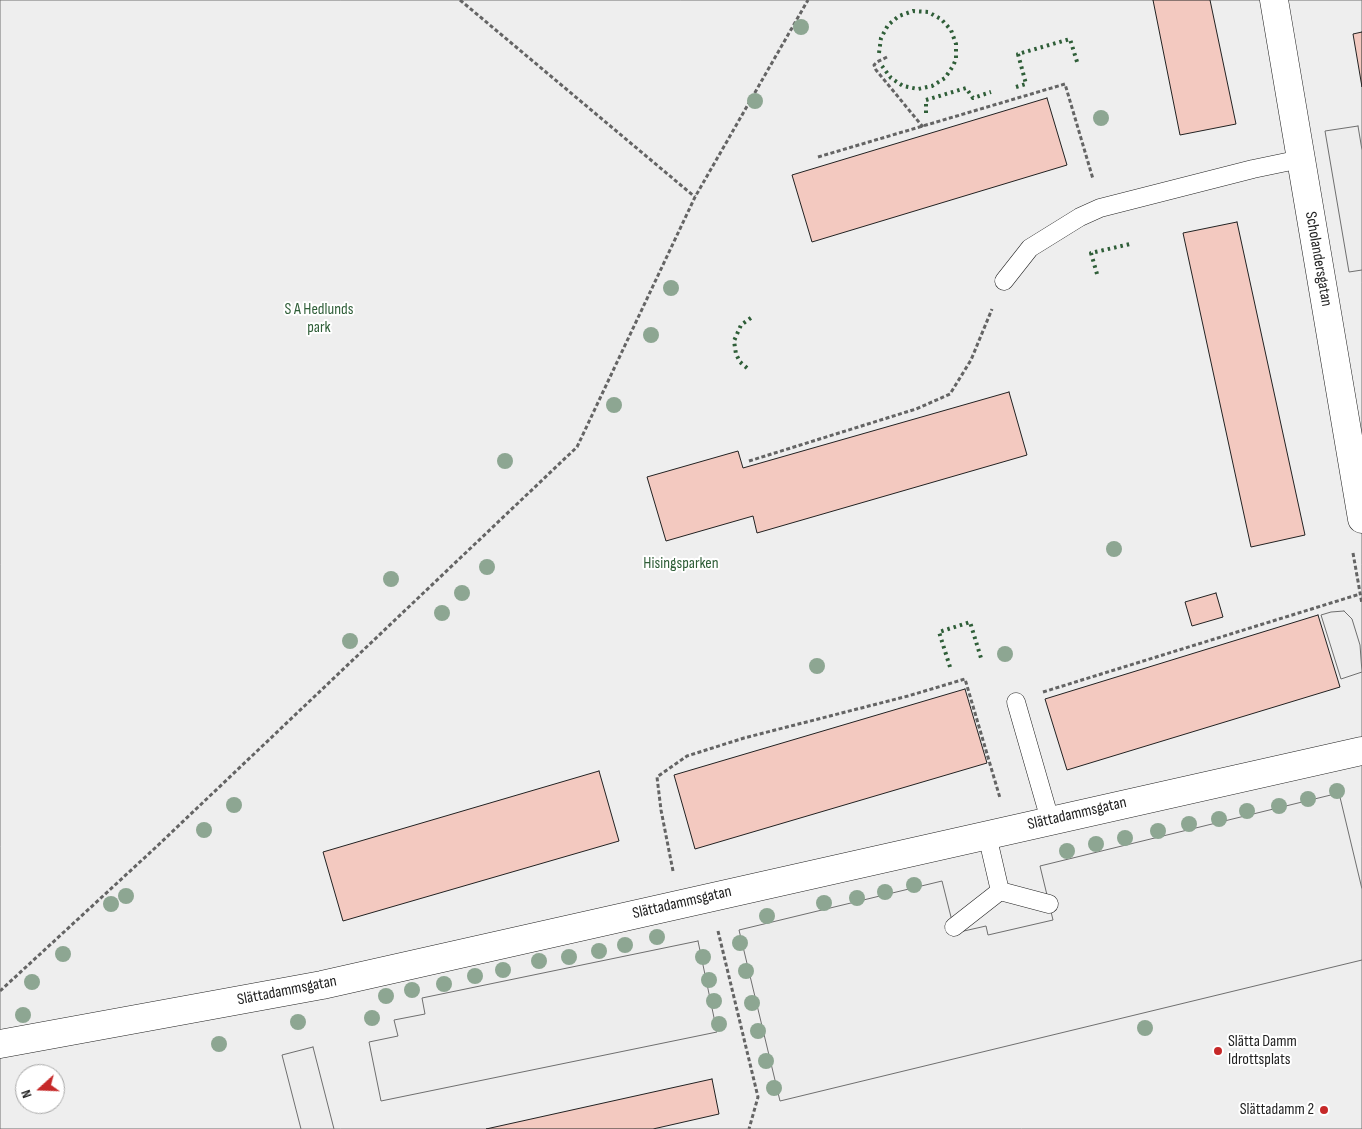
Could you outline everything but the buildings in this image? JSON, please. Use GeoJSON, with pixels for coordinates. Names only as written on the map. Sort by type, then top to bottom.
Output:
{"type":"FeatureCollection","features":[{"type":"Feature","properties":{"kind":"street","name":"Scholandersgatan"},"geometry":{"type":"LineString","coordinates":[[1274,0],[1362,518]]}},
{"type":"Feature","properties":{"kind":"street","name":"Slättadammsgatan"},"geometry":{"type":"LineString","coordinates":[[0,1044],[322,985],[1362,751]]}},
{"type":"Feature","properties":{"kind":"lane"},"geometry":{"type":"LineString","coordinates":[[1004,281],[1030,248],[1080,217],[1100,208],[1253,169],[1301,159]]}},
{"type":"Feature","properties":{"kind":"lane"},"geometry":{"type":"LineString","coordinates":[[1016,702],[1050,820]]}},
{"type":"Feature","properties":{"kind":"lane"},"geometry":{"type":"LineString","coordinates":[[987,835],[1000,891]]}},
{"type":"Feature","properties":{"kind":"lane"},"geometry":{"type":"LineString","coordinates":[[1000,891],[1049,904]]}},
{"type":"Feature","properties":{"kind":"lane"},"geometry":{"type":"LineString","coordinates":[[954,927],[1000,891]]}},
{"type":"Feature","properties":{"kind":"path"},"geometry":{"type":"LineString","coordinates":[[460,0],[695,198]]}},
{"type":"Feature","properties":{"kind":"path"},"geometry":{"type":"LineString","coordinates":[[0,991],[154,849],[576,447],[695,198],[808,0]]}},
{"type":"Feature","properties":{"kind":"path"},"geometry":{"type":"LineString","coordinates":[[887,57],[874,65],[876,70],[923,126]]}},
{"type":"Feature","properties":{"kind":"path"},"geometry":{"type":"LineString","coordinates":[[818,157],[1066,84],[1100,208]]}},
{"type":"Feature","properties":{"kind":"path"},"geometry":{"type":"LineString","coordinates":[[749,461],[916,409],[950,394],[971,360],[1004,281]]}},
{"type":"Feature","properties":{"kind":"path"},"geometry":{"type":"LineString","coordinates":[[1016,702],[1079,680],[1360,594]]}},
{"type":"Feature","properties":{"kind":"path"},"geometry":{"type":"LineString","coordinates":[[675,880],[661,810],[657,777],[687,756],[744,738],[965,679],[1001,801]]}},
{"type":"Feature","properties":{"kind":"path"},"geometry":{"type":"LineString","coordinates":[[710,897],[758,1097],[749,1129]]}},
{"type":"Feature","properties":{"kind":"green space","name":"Hisingsparken"},"geometry":{"type":"Polygon","coordinates":[[[0,0],[1362,0],[1362,1129],[0,1129],[0,0]]]}},
{"type":"Feature","properties":{"kind":"shaded area"},"geometry":{"type":"Polygon","coordinates":[[[1358,126],[1362,150],[1362,270],[1349,272],[1325,131],[1358,126]]]}},
{"type":"Feature","properties":{"kind":"shaded area"},"geometry":{"type":"Polygon","coordinates":[[[1344,611],[1352,619],[1360,645],[1362,672],[1341,679],[1321,615],[1344,611]]]}},
{"type":"Feature","properties":{"kind":"shaded area"},"geometry":{"type":"Polygon","coordinates":[[[1339,793],[1362,889],[1362,960],[780,1101],[739,930],[942,881],[955,933],[986,926],[988,935],[1053,920],[1040,866],[1339,793]]]}},
{"type":"Feature","properties":{"kind":"shaded area"},"geometry":{"type":"Polygon","coordinates":[[[698,941],[717,1032],[381,1101],[369,1042],[398,1036],[394,1020],[425,1014],[422,998],[698,941]]]}},
{"type":"Feature","properties":{"kind":"shaded area"},"geometry":{"type":"Polygon","coordinates":[[[313,1047],[334,1129],[301,1129],[282,1055],[313,1047]]]}},
{"type":"Feature","properties":{"kind":"hedge"},"geometry":{"type":"LineString","coordinates":[[879,53],[881,38],[888,25],[899,16],[913,11],[928,12],[941,19],[951,30],[956,44],[956,59],[953,66],[945,78],[932,86],[918,89],[903,86],[891,78],[882,66]]}},
{"type":"Feature","properties":{"kind":"hedge"},"geometry":{"type":"LineString","coordinates":[[1016,87],[1026,84],[1018,54],[1070,39],[1078,65]]}},
{"type":"Feature","properties":{"kind":"hedge"},"geometry":{"type":"LineString","coordinates":[[926,113],[926,100],[966,88],[973,98],[991,92]]}},
{"type":"Feature","properties":{"kind":"hedge"},"geometry":{"type":"LineString","coordinates":[[1097,274],[1091,253],[1130,244]]}},
{"type":"Feature","properties":{"kind":"hedge"},"geometry":{"type":"LineString","coordinates":[[747,368],[740,362],[736,354],[734,341],[741,325],[752,317]]}},
{"type":"Feature","properties":{"kind":"hedge"},"geometry":{"type":"LineString","coordinates":[[950,667],[939,632],[970,622],[981,658]]}},
{"type":"Feature","properties":{"kind":"place","name":"Slätta Damm Idrottsplats"},"geometry":{"type":"Point","coordinates":[1218,1051]}},
{"type":"Feature","properties":{"kind":"place","name":"Slättadamm 2"},"geometry":{"type":"Point","coordinates":[1324,1110]}},
{"type":"Feature","properties":{"kind":"park label","name":"S A Hedlunds park"},"geometry":{"type":"Point","coordinates":[319,319]}}]}
